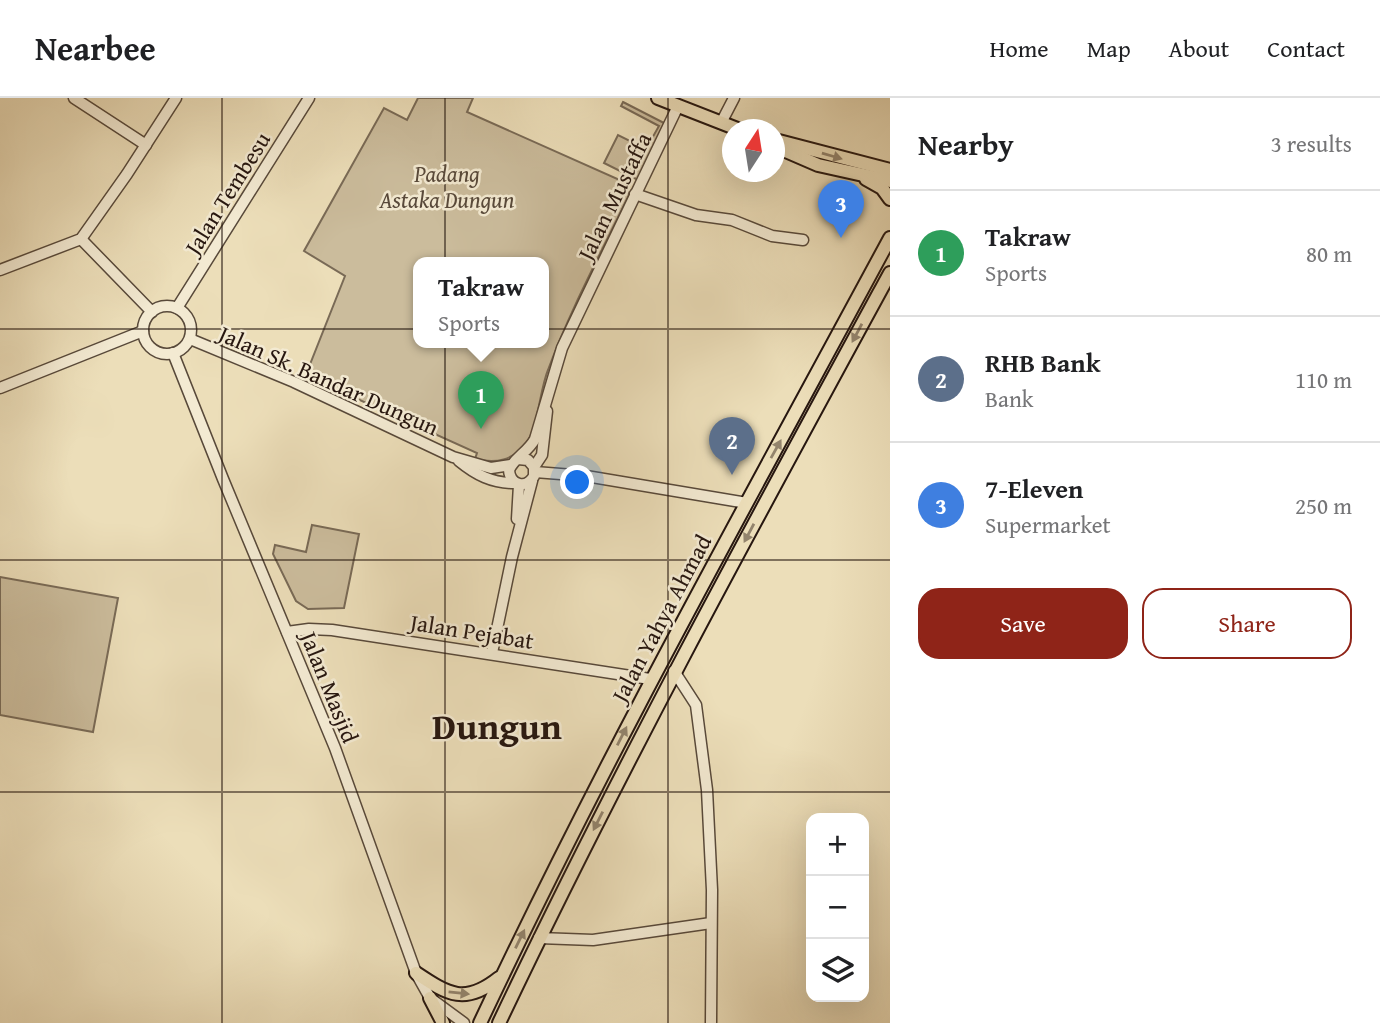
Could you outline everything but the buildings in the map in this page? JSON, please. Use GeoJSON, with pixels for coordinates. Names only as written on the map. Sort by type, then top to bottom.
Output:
{"type":"FeatureCollection","features":[{"type":"Feature","properties":{"kind":"main road"},"geometry":{"type":"LineString","coordinates":[[659,98],[722,123]]}},
{"type":"Feature","properties":{"kind":"main road"},"geometry":{"type":"LineString","coordinates":[[785,143],[890,181]]}},
{"type":"Feature","properties":{"kind":"main road"},"geometry":{"type":"LineString","coordinates":[[785,150],[818,165],[890,170]]}},
{"type":"Feature","properties":{"kind":"main road"},"geometry":{"type":"LineString","coordinates":[[859,169],[890,163]]}},
{"type":"Feature","properties":{"kind":"main road"},"geometry":{"type":"LineString","coordinates":[[859,169],[882,188],[890,199]]}},
{"type":"Feature","properties":{"kind":"main road","name":"Jalan Yahya Ahmad"},"geometry":{"type":"LineString","coordinates":[[480,1023],[650,679],[890,238]]}},
{"type":"Feature","properties":{"kind":"main road","name":"Jalan Yahya Ahmad"},"geometry":{"type":"LineString","coordinates":[[499,1023],[674,671],[890,273]]}},
{"type":"Feature","properties":{"kind":"main road"},"geometry":{"type":"LineString","coordinates":[[416,973],[443,991],[466,996],[484,990],[502,976]]}},
{"type":"Feature","properties":{"kind":"main road"},"geometry":{"type":"LineString","coordinates":[[430,998],[443,1023]]}},
{"type":"Feature","properties":{"kind":"street"},"geometry":{"type":"LineString","coordinates":[[74,98],[146,145]]}},
{"type":"Feature","properties":{"kind":"street"},"geometry":{"type":"LineString","coordinates":[[0,270],[81,239],[176,98]]}},
{"type":"Feature","properties":{"kind":"street","name":"Jalan Tembesu"},"geometry":{"type":"LineString","coordinates":[[177,308],[309,98]]}},
{"type":"Feature","properties":{"kind":"street"},"geometry":{"type":"LineString","coordinates":[[724,119],[734,98]]}},
{"type":"Feature","properties":{"kind":"street","name":"Jalan Mustaffa"},"geometry":{"type":"LineString","coordinates":[[514,462],[529,449],[535,439],[562,348],[678,106]]}},
{"type":"Feature","properties":{"kind":"street"},"geometry":{"type":"LineString","coordinates":[[635,194],[696,215],[732,220],[772,236],[803,240]]}},
{"type":"Feature","properties":{"kind":"street"},"geometry":{"type":"LineString","coordinates":[[81,239],[152,312]]}},
{"type":"Feature","properties":{"kind":"street"},"geometry":{"type":"LineString","coordinates":[[160,307],[177,308],[185,313],[190,321],[190,339],[180,351],[163,354],[146,342],[143,331],[145,320],[152,312],[160,307]]}},
{"type":"Feature","properties":{"kind":"street"},"geometry":{"type":"LineString","coordinates":[[0,388],[143,331]]}},
{"type":"Feature","properties":{"kind":"street","name":"Jalan Sk. Bandar Dungun"},"geometry":{"type":"LineString","coordinates":[[190,339],[294,382],[453,457],[491,468],[514,462]]}},
{"type":"Feature","properties":{"kind":"street","name":"Jalan Masjid"},"geometry":{"type":"LineString","coordinates":[[173,354],[335,748],[416,973],[430,998],[464,1023]]}},
{"type":"Feature","properties":{"kind":"street","name":"Jalan Mustaffa"},"geometry":{"type":"LineString","coordinates":[[492,653],[516,540],[534,473],[542,455],[551,379]]}},
{"type":"Feature","properties":{"kind":"street","name":"Jalan Sk. Bandar Dungun"},"geometry":{"type":"LineString","coordinates":[[453,457],[474,473],[495,481],[516,484]]}},
{"type":"Feature","properties":{"kind":"street"},"geometry":{"type":"LineString","coordinates":[[528,460],[534,473],[523,485],[516,484],[509,475],[514,462],[528,460]]}},
{"type":"Feature","properties":{"kind":"street"},"geometry":{"type":"LineString","coordinates":[[534,473],[586,476],[747,503]]}},
{"type":"Feature","properties":{"kind":"street","name":"Jalan Mustaffa"},"geometry":{"type":"LineString","coordinates":[[516,484],[516,540]]}},
{"type":"Feature","properties":{"kind":"street","name":"Jalan Pejabat"},"geometry":{"type":"LineString","coordinates":[[287,632],[320,628],[650,679]]}},
{"type":"Feature","properties":{"kind":"street"},"geometry":{"type":"LineString","coordinates":[[674,671],[693,698],[698,713],[707,790],[712,890],[711,1023]]}},
{"type":"Feature","properties":{"kind":"street"},"geometry":{"type":"LineString","coordinates":[[539,938],[593,940],[711,923]]}},
{"type":"Feature","properties":{"kind":"green space","name":"Padang Astaka Dungun"},"geometry":{"type":"Polygon","coordinates":[[[418,98],[473,98],[467,112],[622,181],[629,195],[557,348],[545,378],[531,435],[522,448],[504,460],[475,459],[477,453],[351,396],[348,402],[313,386],[307,372],[345,276],[304,251],[384,108],[407,120],[418,98]]]}},
{"type":"Feature","properties":{"kind":"green space"},"geometry":{"type":"Polygon","coordinates":[[[623,102],[666,124],[638,180],[604,163],[618,135],[646,149],[659,126],[621,106],[623,102]]]}},
{"type":"Feature","properties":{"kind":"green space"},"geometry":{"type":"Polygon","coordinates":[[[312,525],[359,534],[344,608],[308,609],[296,601],[273,554],[275,545],[306,552],[312,525]]]}},
{"type":"Feature","properties":{"kind":"green space"},"geometry":{"type":"Polygon","coordinates":[[[0,577],[118,598],[93,732],[0,715],[0,577]]]}},
{"type":"Feature","properties":{"kind":"place","name":"7-Eleven"},"geometry":{"type":"Point","coordinates":[841,238]}},
{"type":"Feature","properties":{"kind":"place","name":"Takraw"},"geometry":{"type":"Point","coordinates":[481,429]}},
{"type":"Feature","properties":{"kind":"place","name":"RHB Bank"},"geometry":{"type":"Point","coordinates":[732,475]}},
{"type":"Feature","properties":{"kind":"district","name":"Dungun"},"geometry":{"type":"Point","coordinates":[497,725]}}]}
